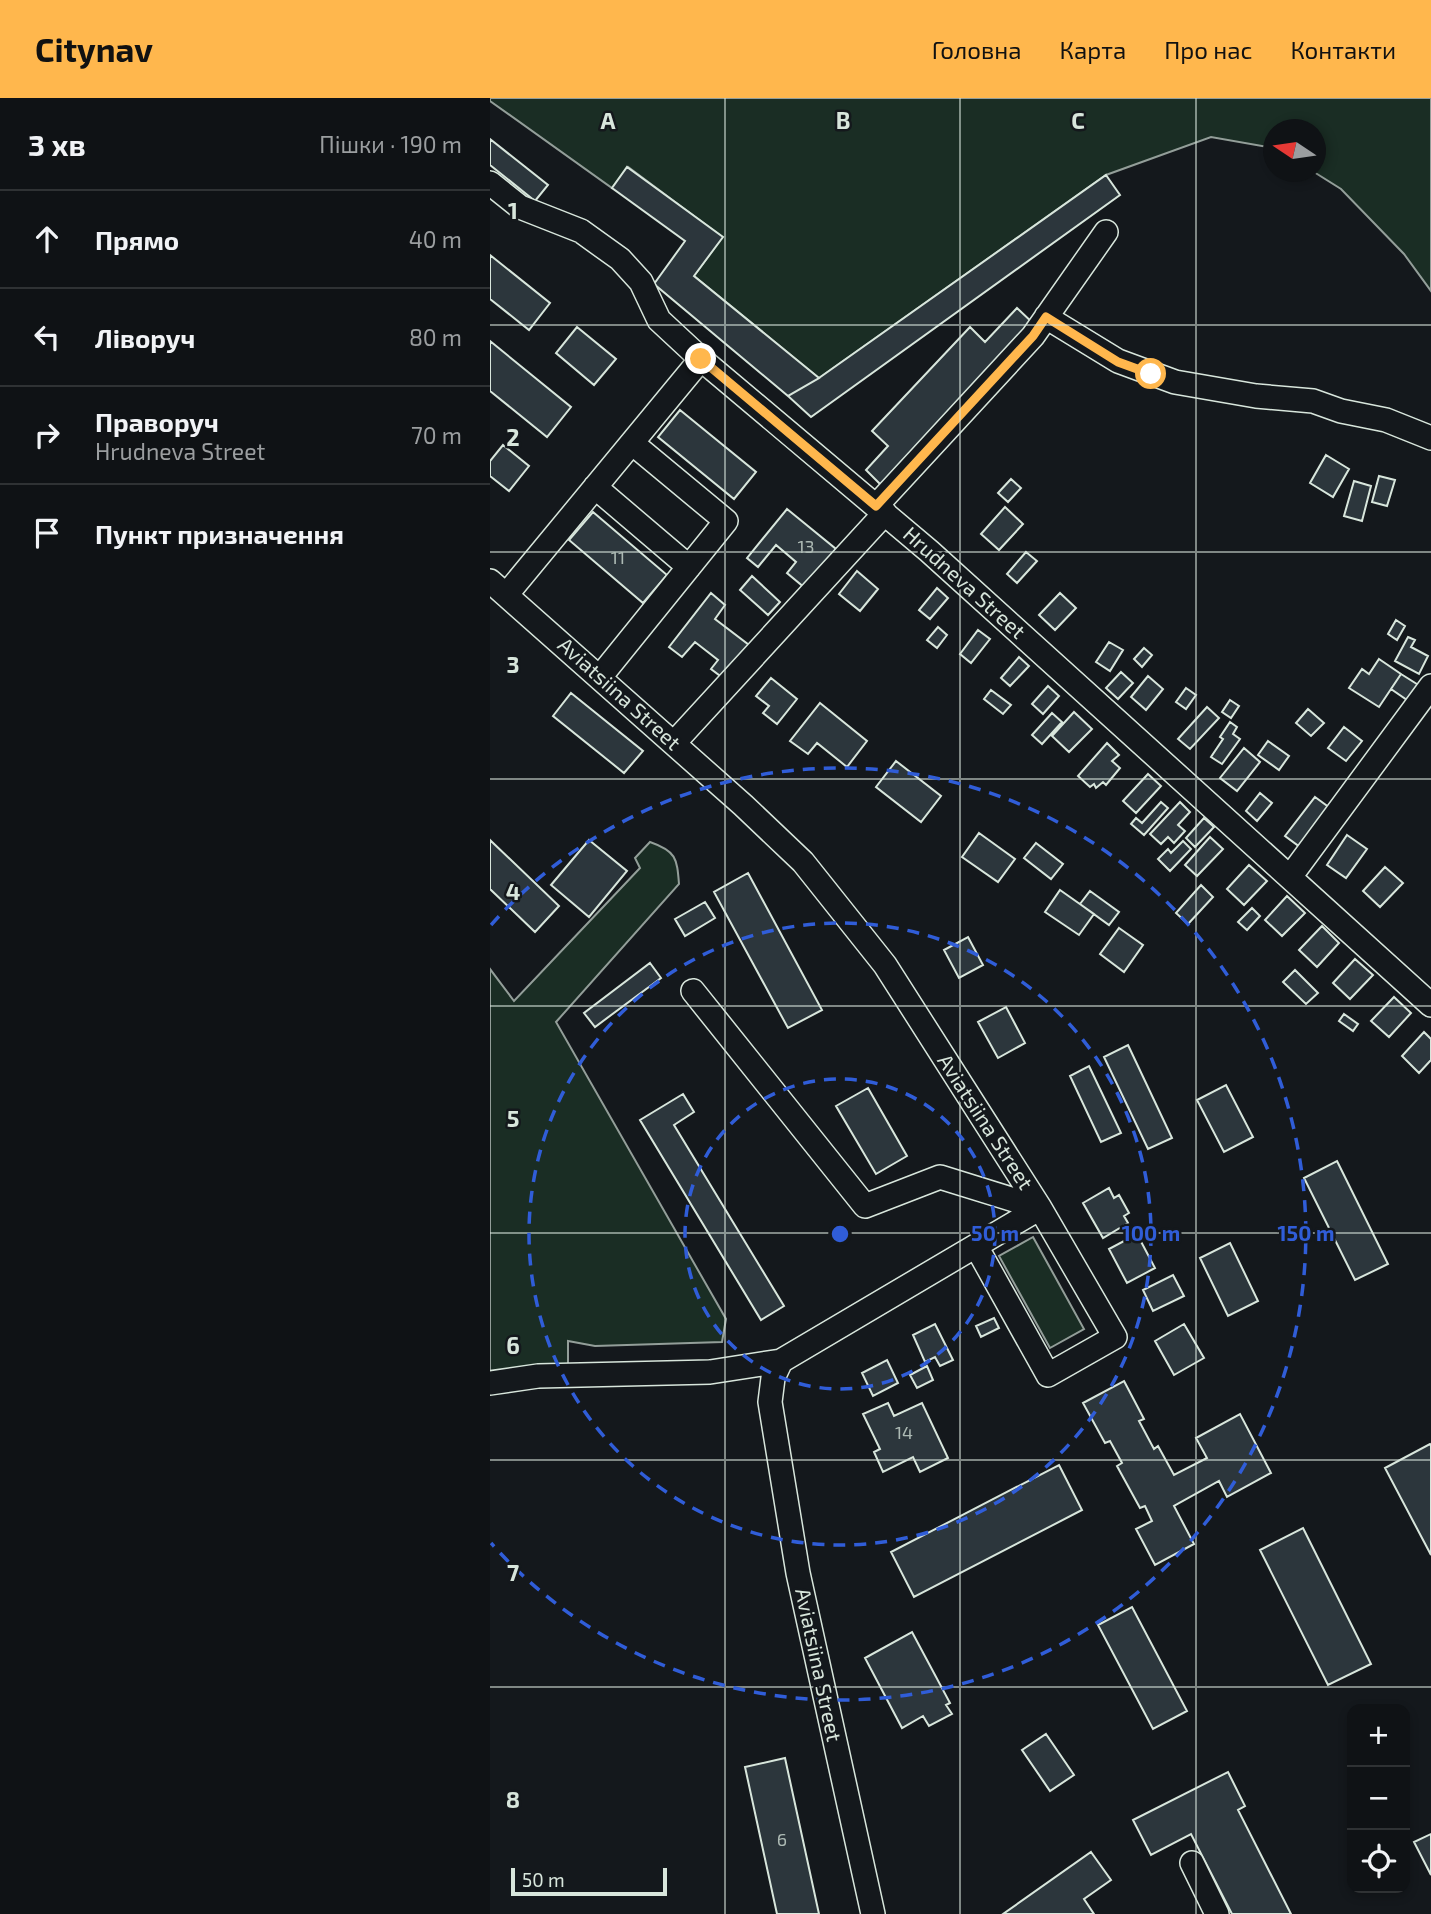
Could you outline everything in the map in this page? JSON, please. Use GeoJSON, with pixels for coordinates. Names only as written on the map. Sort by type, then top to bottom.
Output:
{"type":"FeatureCollection","features":[{"type":"Feature","properties":{"kind":"street","name":"Hrudneva Street"},"geometry":{"type":"LineString","coordinates":[[490,183],[520,206],[581,232],[620,259],[641,282],[659,320],[701,359],[881,510],[1431,1005]]}},
{"type":"Feature","properties":{"kind":"street"},"geometry":{"type":"LineString","coordinates":[[674,743],[1033,336],[1106,232]]}},
{"type":"Feature","properties":{"kind":"street"},"geometry":{"type":"LineString","coordinates":[[1046,317],[1118,362],[1175,382],[1256,396],[1313,401],[1341,411],[1385,420],[1431,438]]}},
{"type":"Feature","properties":{"kind":"street"},"geometry":{"type":"LineString","coordinates":[[498,588],[595,487],[701,359]]}},
{"type":"Feature","properties":{"kind":"street"},"geometry":{"type":"LineString","coordinates":[[600,677],[726,521],[632,443]]}},
{"type":"Feature","properties":{"kind":"street"},"geometry":{"type":"LineString","coordinates":[[595,487],[689,567]]}},
{"type":"Feature","properties":{"kind":"street","name":"Aviatsiina Street"},"geometry":{"type":"LineString","coordinates":[[498,588],[674,743],[803,862],[885,965],[1040,1208],[781,1361],[773,1378],[770,1402],[798,1573],[873,1914]]}},
{"type":"Feature","properties":{"kind":"street"},"geometry":{"type":"LineString","coordinates":[[1290,877],[1431,686]]}},
{"type":"Feature","properties":{"kind":"street"},"geometry":{"type":"LineString","coordinates":[[693,991],[865,1206],[940,1177],[1040,1208],[1115,1337],[1048,1375],[976,1246]]}},
{"type":"Feature","properties":{"kind":"street"},"geometry":{"type":"LineString","coordinates":[[490,1383],[537,1376],[710,1371],[781,1361]]}},
{"type":"Feature","properties":{"kind":"street"},"geometry":{"type":"LineString","coordinates":[[1192,1863],[1217,1914]]}},
{"type":"Feature","properties":{"kind":"green space"},"geometry":{"type":"Polygon","coordinates":[[[490,98],[1431,98],[1431,291],[1404,254],[1341,189],[1326,180],[1326,119],[1263,119],[1263,146],[1211,137],[1106,175],[819,378],[694,276],[722,237],[628,167],[612,188],[490,101],[490,98]]]}},
{"type":"Feature","properties":{"kind":"green space"},"geometry":{"type":"Polygon","coordinates":[[[650,842],[670,852],[674,857],[679,884],[556,1022],[726,1319],[722,1342],[595,1346],[568,1341],[568,1374],[490,1383],[490,969],[514,1001],[640,868],[635,858],[650,842]]]}},
{"type":"Feature","properties":{"kind":"green space"},"geometry":{"type":"Polygon","coordinates":[[[1033,1237],[1084,1329],[1050,1348],[999,1256],[1033,1237]]]}},
{"type":"Feature","properties":{"kind":"building"},"geometry":{"type":"Polygon","coordinates":[[[490,139],[548,185],[535,201],[490,165],[490,139]]]}},
{"type":"Feature","properties":{"kind":"building"},"geometry":{"type":"Polygon","coordinates":[[[627,167],[723,237],[694,276],[819,378],[788,396],[654,284],[685,241],[612,188],[627,167]]]}},
{"type":"Feature","properties":{"kind":"building"},"geometry":{"type":"Polygon","coordinates":[[[1106,175],[1120,195],[811,417],[788,396],[819,378],[1106,175]]]}},
{"type":"Feature","properties":{"kind":"building"},"geometry":{"type":"Polygon","coordinates":[[[490,255],[550,303],[529,330],[490,299],[490,255]]]}},
{"type":"Feature","properties":{"kind":"building"},"geometry":{"type":"Polygon","coordinates":[[[1017,308],[1036,326],[881,485],[866,470],[888,446],[872,431],[970,327],[985,342],[1017,308]]]}},
{"type":"Feature","properties":{"kind":"building"},"geometry":{"type":"Polygon","coordinates":[[[577,327],[616,359],[594,385],[556,353],[577,327]]]}},
{"type":"Feature","properties":{"kind":"building"},"geometry":{"type":"Polygon","coordinates":[[[490,341],[571,407],[547,437],[490,391],[490,341]]]}},
{"type":"Feature","properties":{"kind":"building"},"geometry":{"type":"Polygon","coordinates":[[[680,410],[756,472],[734,499],[658,437],[680,410]]]}},
{"type":"Feature","properties":{"kind":"building"},"geometry":{"type":"Polygon","coordinates":[[[503,445],[529,466],[509,491],[490,476],[490,461],[503,445]]]}},
{"type":"Feature","properties":{"kind":"building"},"geometry":{"type":"Polygon","coordinates":[[[1326,455],[1349,469],[1333,497],[1310,483],[1326,455]]]}},
{"type":"Feature","properties":{"kind":"building"},"geometry":{"type":"Polygon","coordinates":[[[1379,476],[1395,480],[1387,506],[1372,502],[1379,476]]]}},
{"type":"Feature","properties":{"kind":"building"},"geometry":{"type":"Polygon","coordinates":[[[1011,479],[1021,488],[1008,502],[998,493],[1011,479]]]}},
{"type":"Feature","properties":{"kind":"building"},"geometry":{"type":"Polygon","coordinates":[[[1354,481],[1371,486],[1362,521],[1344,516],[1354,481]]]}},
{"type":"Feature","properties":{"kind":"building"},"geometry":{"type":"Polygon","coordinates":[[[1005,507],[1023,524],[999,550],[981,534],[1005,507]]]}},
{"type":"Feature","properties":{"kind":"building"},"geometry":{"type":"Polygon","coordinates":[[[787,509],[836,549],[805,588],[787,573],[796,562],[776,545],[758,567],[747,558],[787,509]]]}},
{"type":"Feature","properties":{"kind":"building"},"geometry":{"type":"Polygon","coordinates":[[[593,512],[667,575],[643,603],[569,540],[593,512]]]}},
{"type":"Feature","properties":{"kind":"building"},"geometry":{"type":"Polygon","coordinates":[[[1026,552],[1037,561],[1017,583],[1007,574],[1026,552]]]}},
{"type":"Feature","properties":{"kind":"building"},"geometry":{"type":"Polygon","coordinates":[[[857,571],[878,589],[860,611],[839,594],[857,571]]]}},
{"type":"Feature","properties":{"kind":"building"},"geometry":{"type":"Polygon","coordinates":[[[752,576],[780,602],[768,615],[740,590],[752,576]]]}},
{"type":"Feature","properties":{"kind":"building"},"geometry":{"type":"Polygon","coordinates":[[[937,588],[948,598],[930,619],[919,610],[937,588]]]}},
{"type":"Feature","properties":{"kind":"building"},"geometry":{"type":"Polygon","coordinates":[[[711,593],[725,605],[715,619],[749,645],[723,678],[711,669],[718,660],[695,642],[682,657],[669,647],[711,593]]]}},
{"type":"Feature","properties":{"kind":"building"},"geometry":{"type":"Polygon","coordinates":[[[1060,593],[1076,608],[1055,630],[1039,615],[1060,593]]]}},
{"type":"Feature","properties":{"kind":"building"},"geometry":{"type":"Polygon","coordinates":[[[1396,620],[1405,626],[1397,640],[1388,634],[1396,620]]]}},
{"type":"Feature","properties":{"kind":"building"},"geometry":{"type":"Polygon","coordinates":[[[938,627],[947,635],[937,648],[927,640],[938,627]]]}},
{"type":"Feature","properties":{"kind":"building"},"geometry":{"type":"Polygon","coordinates":[[[978,630],[990,639],[971,663],[960,654],[978,630]]]}},
{"type":"Feature","properties":{"kind":"building"},"geometry":{"type":"Polygon","coordinates":[[[1408,637],[1415,640],[1411,647],[1428,656],[1419,674],[1395,661],[1408,637]]]}},
{"type":"Feature","properties":{"kind":"building"},"geometry":{"type":"Polygon","coordinates":[[[1109,642],[1123,650],[1110,671],[1096,662],[1109,642]]]}},
{"type":"Feature","properties":{"kind":"building"},"geometry":{"type":"Polygon","coordinates":[[[1144,648],[1152,655],[1142,667],[1134,659],[1144,648]]]}},
{"type":"Feature","properties":{"kind":"building"},"geometry":{"type":"Polygon","coordinates":[[[1019,657],[1029,666],[1010,686],[1001,678],[1019,657]]]}},
{"type":"Feature","properties":{"kind":"building"},"geometry":{"type":"Polygon","coordinates":[[[1379,659],[1401,674],[1379,707],[1349,688],[1362,669],[1369,674],[1379,659]]]}},
{"type":"Feature","properties":{"kind":"building"},"geometry":{"type":"Polygon","coordinates":[[[1121,672],[1133,683],[1118,699],[1106,688],[1121,672]]]}},
{"type":"Feature","properties":{"kind":"building"},"geometry":{"type":"Polygon","coordinates":[[[1401,674],[1420,686],[1410,702],[1391,689],[1401,674]]]}},
{"type":"Feature","properties":{"kind":"building"},"geometry":{"type":"Polygon","coordinates":[[[1148,676],[1163,689],[1146,710],[1131,697],[1148,676]]]}},
{"type":"Feature","properties":{"kind":"building"},"geometry":{"type":"Polygon","coordinates":[[[771,678],[797,699],[777,724],[763,713],[769,706],[756,696],[771,678]]]}},
{"type":"Feature","properties":{"kind":"building"},"geometry":{"type":"Polygon","coordinates":[[[1048,686],[1059,696],[1043,714],[1032,704],[1048,686]]]}},
{"type":"Feature","properties":{"kind":"building"},"geometry":{"type":"Polygon","coordinates":[[[1186,688],[1196,695],[1186,709],[1176,702],[1186,688]]]}},
{"type":"Feature","properties":{"kind":"building"},"geometry":{"type":"Polygon","coordinates":[[[991,690],[1011,705],[1003,714],[984,699],[991,690]]]}},
{"type":"Feature","properties":{"kind":"building"},"geometry":{"type":"Polygon","coordinates":[[[571,693],[643,751],[624,773],[553,716],[571,693]]]}},
{"type":"Feature","properties":{"kind":"building"},"geometry":{"type":"Polygon","coordinates":[[[1230,700],[1239,706],[1231,718],[1222,712],[1230,700]]]}},
{"type":"Feature","properties":{"kind":"building"},"geometry":{"type":"Polygon","coordinates":[[[820,703],[867,741],[847,767],[817,743],[808,754],[790,741],[820,703]]]}},
{"type":"Feature","properties":{"kind":"building"},"geometry":{"type":"Polygon","coordinates":[[[1207,707],[1219,718],[1190,749],[1178,739],[1207,707]]]}},
{"type":"Feature","properties":{"kind":"building"},"geometry":{"type":"Polygon","coordinates":[[[1308,709],[1324,723],[1311,736],[1296,723],[1308,709]]]}},
{"type":"Feature","properties":{"kind":"building"},"geometry":{"type":"Polygon","coordinates":[[[1074,712],[1092,729],[1069,752],[1052,736],[1074,712]]]}},
{"type":"Feature","properties":{"kind":"building"},"geometry":{"type":"Polygon","coordinates":[[[1052,713],[1062,722],[1042,744],[1032,735],[1052,713]]]}},
{"type":"Feature","properties":{"kind":"building"},"geometry":{"type":"Polygon","coordinates":[[[1230,722],[1237,727],[1233,734],[1240,739],[1222,764],[1211,757],[1230,722]]]}},
{"type":"Feature","properties":{"kind":"building"},"geometry":{"type":"Polygon","coordinates":[[[1344,727],[1362,741],[1346,761],[1328,748],[1344,727]]]}},
{"type":"Feature","properties":{"kind":"building"},"geometry":{"type":"Polygon","coordinates":[[[1268,741],[1289,756],[1279,770],[1258,755],[1268,741]]]}},
{"type":"Feature","properties":{"kind":"building"},"geometry":{"type":"Polygon","coordinates":[[[1107,743],[1119,755],[1112,761],[1120,768],[1106,785],[1103,782],[1096,788],[1094,784],[1090,787],[1078,776],[1107,743]]]}},
{"type":"Feature","properties":{"kind":"building"},"geometry":{"type":"Polygon","coordinates":[[[1244,748],[1260,762],[1237,791],[1220,778],[1244,748]]]}},
{"type":"Feature","properties":{"kind":"building"},"geometry":{"type":"Polygon","coordinates":[[[896,761],[941,796],[921,822],[876,787],[896,761]]]}},
{"type":"Feature","properties":{"kind":"building"},"geometry":{"type":"Polygon","coordinates":[[[1148,774],[1161,786],[1136,813],[1123,801],[1148,774]]]}},
{"type":"Feature","properties":{"kind":"building"},"geometry":{"type":"Polygon","coordinates":[[[1260,793],[1272,803],[1257,821],[1246,811],[1260,793]]]}},
{"type":"Feature","properties":{"kind":"building"},"geometry":{"type":"Polygon","coordinates":[[[1315,797],[1330,808],[1300,847],[1285,836],[1315,797]]]}},
{"type":"Feature","properties":{"kind":"building"},"geometry":{"type":"Polygon","coordinates":[[[1161,802],[1168,808],[1144,835],[1131,824],[1136,818],[1142,823],[1161,802]]]}},
{"type":"Feature","properties":{"kind":"building"},"geometry":{"type":"Polygon","coordinates":[[[1180,802],[1190,812],[1178,825],[1185,831],[1174,843],[1168,837],[1161,844],[1150,834],[1180,802]]]}},
{"type":"Feature","properties":{"kind":"building"},"geometry":{"type":"Polygon","coordinates":[[[1204,818],[1214,827],[1195,847],[1186,838],[1204,818]]]}},
{"type":"Feature","properties":{"kind":"building"},"geometry":{"type":"Polygon","coordinates":[[[979,833],[1015,859],[998,882],[962,857],[979,833]]]}},
{"type":"Feature","properties":{"kind":"building"},"geometry":{"type":"Polygon","coordinates":[[[1347,835],[1367,849],[1346,878],[1327,865],[1347,835]]]}},
{"type":"Feature","properties":{"kind":"building"},"geometry":{"type":"Polygon","coordinates":[[[1210,837],[1223,849],[1197,876],[1185,865],[1210,837]]]}},
{"type":"Feature","properties":{"kind":"building"},"geometry":{"type":"Polygon","coordinates":[[[490,840],[559,906],[535,932],[490,889],[490,840]]]}},
{"type":"Feature","properties":{"kind":"building"},"geometry":{"type":"Polygon","coordinates":[[[589,840],[627,871],[589,917],[551,885],[589,840]]]}},
{"type":"Feature","properties":{"kind":"building"},"geometry":{"type":"Polygon","coordinates":[[[1183,841],[1191,849],[1170,871],[1158,859],[1168,849],[1171,853],[1183,841]]]}},
{"type":"Feature","properties":{"kind":"building"},"geometry":{"type":"Polygon","coordinates":[[[1036,843],[1063,864],[1051,879],[1024,858],[1036,843]]]}},
{"type":"Feature","properties":{"kind":"building"},"geometry":{"type":"Polygon","coordinates":[[[1249,865],[1267,881],[1244,905],[1227,889],[1249,865]]]}},
{"type":"Feature","properties":{"kind":"building"},"geometry":{"type":"Polygon","coordinates":[[[1385,867],[1403,883],[1380,907],[1363,891],[1385,867]]]}},
{"type":"Feature","properties":{"kind":"building"},"geometry":{"type":"Polygon","coordinates":[[[748,873],[822,1010],[788,1028],[714,892],[748,873]]]}},
{"type":"Feature","properties":{"kind":"building"},"geometry":{"type":"Polygon","coordinates":[[[1201,885],[1213,897],[1188,924],[1176,913],[1201,885]]]}},
{"type":"Feature","properties":{"kind":"building"},"geometry":{"type":"Polygon","coordinates":[[[1060,890],[1094,914],[1079,935],[1045,912],[1060,890]]]}},
{"type":"Feature","properties":{"kind":"building"},"geometry":{"type":"Polygon","coordinates":[[[1090,891],[1119,912],[1109,925],[1080,904],[1090,891]]]}},
{"type":"Feature","properties":{"kind":"building"},"geometry":{"type":"Polygon","coordinates":[[[1287,896],[1305,913],[1282,936],[1265,920],[1287,896]]]}},
{"type":"Feature","properties":{"kind":"building"},"geometry":{"type":"Polygon","coordinates":[[[705,902],[715,918],[685,936],[675,919],[705,902]]]}},
{"type":"Feature","properties":{"kind":"building"},"geometry":{"type":"Polygon","coordinates":[[[1252,908],[1260,916],[1247,930],[1238,922],[1252,908]]]}},
{"type":"Feature","properties":{"kind":"building"},"geometry":{"type":"Polygon","coordinates":[[[1322,926],[1339,943],[1317,967],[1299,950],[1322,926]]]}},
{"type":"Feature","properties":{"kind":"building"},"geometry":{"type":"Polygon","coordinates":[[[1119,928],[1143,945],[1124,972],[1100,954],[1119,928]]]}},
{"type":"Feature","properties":{"kind":"building"},"geometry":{"type":"Polygon","coordinates":[[[968,937],[983,965],[959,978],[944,950],[968,937]]]}},
{"type":"Feature","properties":{"kind":"building"},"geometry":{"type":"Polygon","coordinates":[[[1355,959],[1373,975],[1350,999],[1333,983],[1355,959]]]}},
{"type":"Feature","properties":{"kind":"building"},"geometry":{"type":"Polygon","coordinates":[[[650,963],[661,978],[595,1027],[584,1013],[650,963]]]}},
{"type":"Feature","properties":{"kind":"building"},"geometry":{"type":"Polygon","coordinates":[[[1295,970],[1318,993],[1306,1004],[1283,982],[1295,970]]]}},
{"type":"Feature","properties":{"kind":"building"},"geometry":{"type":"Polygon","coordinates":[[[1394,997],[1411,1013],[1389,1037],[1371,1021],[1394,997]]]}},
{"type":"Feature","properties":{"kind":"building"},"geometry":{"type":"Polygon","coordinates":[[[1006,1007],[1025,1043],[998,1058],[978,1022],[1006,1007]]]}},
{"type":"Feature","properties":{"kind":"building"},"geometry":{"type":"Polygon","coordinates":[[[1344,1014],[1358,1024],[1353,1031],[1339,1021],[1344,1014]]]}},
{"type":"Feature","properties":{"kind":"building"},"geometry":{"type":"Polygon","coordinates":[[[1424,1032],[1431,1039],[1431,1060],[1419,1073],[1402,1056],[1424,1032]]]}},
{"type":"Feature","properties":{"kind":"building"},"geometry":{"type":"Polygon","coordinates":[[[1128,1045],[1172,1138],[1148,1149],[1104,1057],[1128,1045]]]}},
{"type":"Feature","properties":{"kind":"building"},"geometry":{"type":"Polygon","coordinates":[[[1089,1066],[1121,1133],[1101,1142],[1070,1076],[1089,1066]]]}},
{"type":"Feature","properties":{"kind":"building"},"geometry":{"type":"Polygon","coordinates":[[[1226,1085],[1253,1137],[1224,1152],[1197,1100],[1226,1085]]]}},
{"type":"Feature","properties":{"kind":"building"},"geometry":{"type":"Polygon","coordinates":[[[868,1088],[907,1156],[876,1174],[836,1106],[868,1088]]]}},
{"type":"Feature","properties":{"kind":"building"},"geometry":{"type":"Polygon","coordinates":[[[683,1094],[694,1112],[674,1125],[784,1306],[761,1320],[640,1120],[683,1094]]]}},
{"type":"Feature","properties":{"kind":"building"},"geometry":{"type":"Polygon","coordinates":[[[1337,1161],[1388,1264],[1355,1280],[1304,1178],[1337,1161]]]}},
{"type":"Feature","properties":{"kind":"building"},"geometry":{"type":"Polygon","coordinates":[[[1109,1188],[1114,1198],[1119,1195],[1129,1213],[1124,1216],[1128,1223],[1103,1238],[1083,1203],[1109,1188]]]}},
{"type":"Feature","properties":{"kind":"building"},"geometry":{"type":"Polygon","coordinates":[[[1137,1234],[1155,1268],[1127,1283],[1109,1249],[1137,1234]]]}},
{"type":"Feature","properties":{"kind":"building"},"geometry":{"type":"Polygon","coordinates":[[[1230,1243],[1258,1301],[1228,1316],[1200,1258],[1230,1243]]]}},
{"type":"Feature","properties":{"kind":"building"},"geometry":{"type":"Polygon","coordinates":[[[1173,1275],[1184,1296],[1153,1311],[1143,1290],[1173,1275]]]}},
{"type":"Feature","properties":{"kind":"building"},"geometry":{"type":"Polygon","coordinates":[[[994,1318],[999,1328],[981,1337],[976,1326],[994,1318]]]}},
{"type":"Feature","properties":{"kind":"building"},"geometry":{"type":"Polygon","coordinates":[[[935,1324],[953,1360],[940,1366],[935,1357],[925,1362],[913,1335],[935,1324]]]}},
{"type":"Feature","properties":{"kind":"building"},"geometry":{"type":"Polygon","coordinates":[[[1184,1324],[1204,1358],[1174,1375],[1155,1341],[1184,1324]]]}},
{"type":"Feature","properties":{"kind":"building"},"geometry":{"type":"Polygon","coordinates":[[[887,1360],[898,1383],[873,1396],[862,1373],[887,1360]]]}},
{"type":"Feature","properties":{"kind":"building"},"geometry":{"type":"Polygon","coordinates":[[[927,1366],[933,1380],[917,1388],[910,1375],[927,1366]]]}},
{"type":"Feature","properties":{"kind":"building"},"geometry":{"type":"Polygon","coordinates":[[[1124,1381],[1144,1419],[1139,1421],[1154,1449],[1158,1446],[1174,1475],[1207,1458],[1196,1438],[1240,1414],[1271,1473],[1227,1497],[1219,1481],[1174,1506],[1194,1544],[1155,1565],[1136,1529],[1152,1521],[1145,1506],[1140,1508],[1117,1466],[1122,1463],[1110,1441],[1105,1443],[1083,1403],[1124,1381]]]}},
{"type":"Feature","properties":{"kind":"building"},"geometry":{"type":"Polygon","coordinates":[[[888,1403],[894,1416],[922,1403],[948,1458],[920,1472],[913,1457],[883,1472],[874,1452],[880,1449],[863,1414],[888,1403]]]}},
{"type":"Feature","properties":{"kind":"building"},"geometry":{"type":"Polygon","coordinates":[[[1431,1445],[1431,1555],[1385,1468],[1431,1445]]]}},
{"type":"Feature","properties":{"kind":"building"},"geometry":{"type":"Polygon","coordinates":[[[1059,1465],[1082,1510],[914,1597],[891,1552],[1059,1465]]]}},
{"type":"Feature","properties":{"kind":"building"},"geometry":{"type":"Polygon","coordinates":[[[1303,1528],[1371,1664],[1328,1685],[1260,1550],[1303,1528]]]}},
{"type":"Feature","properties":{"kind":"building"},"geometry":{"type":"Polygon","coordinates":[[[1132,1607],[1187,1711],[1153,1729],[1098,1625],[1132,1607]]]}},
{"type":"Feature","properties":{"kind":"building"},"geometry":{"type":"Polygon","coordinates":[[[912,1632],[950,1703],[946,1705],[952,1714],[929,1726],[923,1716],[902,1728],[865,1658],[912,1632]]]}},
{"type":"Feature","properties":{"kind":"building"},"geometry":{"type":"Polygon","coordinates":[[[1046,1734],[1074,1775],[1050,1791],[1022,1750],[1046,1734]]]}},
{"type":"Feature","properties":{"kind":"building"},"geometry":{"type":"Polygon","coordinates":[[[785,1758],[819,1914],[777,1914],[745,1767],[785,1758]]]}},
{"type":"Feature","properties":{"kind":"building"},"geometry":{"type":"Polygon","coordinates":[[[1228,1772],[1245,1806],[1238,1810],[1291,1914],[1232,1914],[1191,1834],[1151,1855],[1133,1820],[1228,1772]]]}},
{"type":"Feature","properties":{"kind":"building"},"geometry":{"type":"Polygon","coordinates":[[[1431,1834],[1431,1875],[1414,1842],[1431,1834]]]}},
{"type":"Feature","properties":{"kind":"building"},"geometry":{"type":"Polygon","coordinates":[[[1091,1852],[1111,1880],[1084,1899],[1094,1914],[1003,1914],[1091,1852]]]}},
{"type":"Feature","properties":{"kind":"route"},"geometry":{"type":"LineString","coordinates":[[701,359],[876,506],[1033,336],[1046,317],[1118,362],[1151,374]]}}]}
